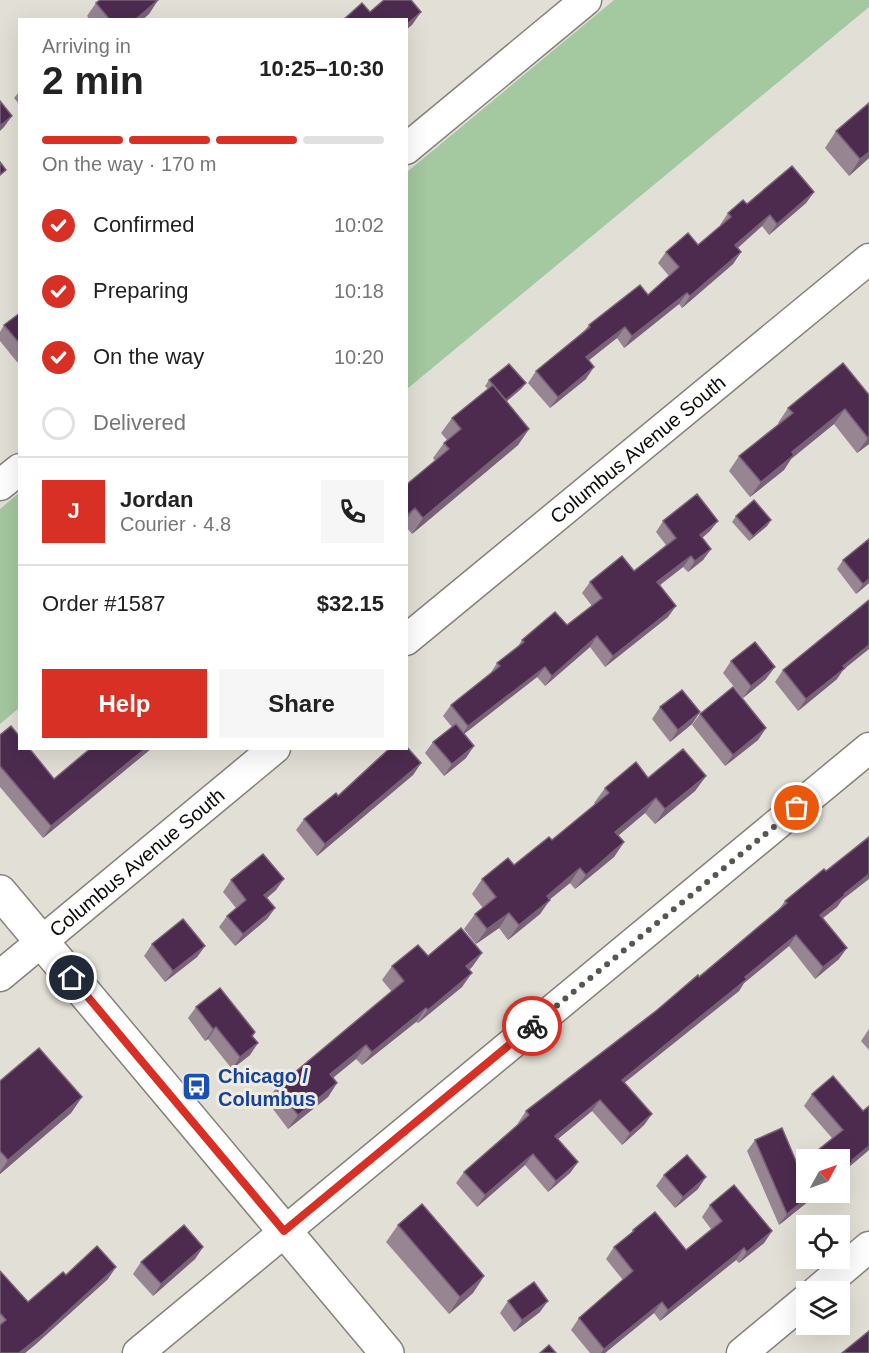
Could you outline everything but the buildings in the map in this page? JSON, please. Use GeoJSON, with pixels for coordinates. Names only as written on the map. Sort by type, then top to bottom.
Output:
{"type":"FeatureCollection","features":[{"type":"Feature","properties":{"kind":"street"},"geometry":{"type":"LineString","coordinates":[[408,146],[586,0]]}},
{"type":"Feature","properties":{"kind":"street","name":"Columbus Avenue South"},"geometry":{"type":"LineString","coordinates":[[408,638],[869,259]]}},
{"type":"Feature","properties":{"kind":"street"},"geometry":{"type":"LineString","coordinates":[[0,485],[18,471]]}},
{"type":"Feature","properties":{"kind":"street"},"geometry":{"type":"LineString","coordinates":[[138,1353],[869,748]]}},
{"type":"Feature","properties":{"kind":"street","name":"Columbus Avenue South"},"geometry":{"type":"LineString","coordinates":[[0,976],[273,750]]}},
{"type":"Feature","properties":{"kind":"street"},"geometry":{"type":"LineString","coordinates":[[0,892],[387,1353]]}},
{"type":"Feature","properties":{"kind":"street"},"geometry":{"type":"LineString","coordinates":[[829,1281],[869,1247]]}},
{"type":"Feature","properties":{"kind":"street"},"geometry":{"type":"LineString","coordinates":[[742,1353],[796,1308]]}},
{"type":"Feature","properties":{"kind":"green space"},"geometry":{"type":"Polygon","coordinates":[[[614,0],[869,0],[869,7],[408,388],[408,171],[614,0]]]}},
{"type":"Feature","properties":{"kind":"green space"},"geometry":{"type":"Polygon","coordinates":[[[18,494],[18,709],[0,724],[0,509],[18,494]]]}},
{"type":"Feature","properties":{"kind":"way so far"},"geometry":{"type":"LineString","coordinates":[[532,1026],[797,808]]}},
{"type":"Feature","properties":{"kind":"place","name":"Chicago / Columbus"},"geometry":{"type":"Point","coordinates":[197,1087]}},
{"type":"Feature","properties":{"kind":"route"},"geometry":{"type":"LineString","coordinates":[[72,978],[284,1231],[532,1026]]}}]}
